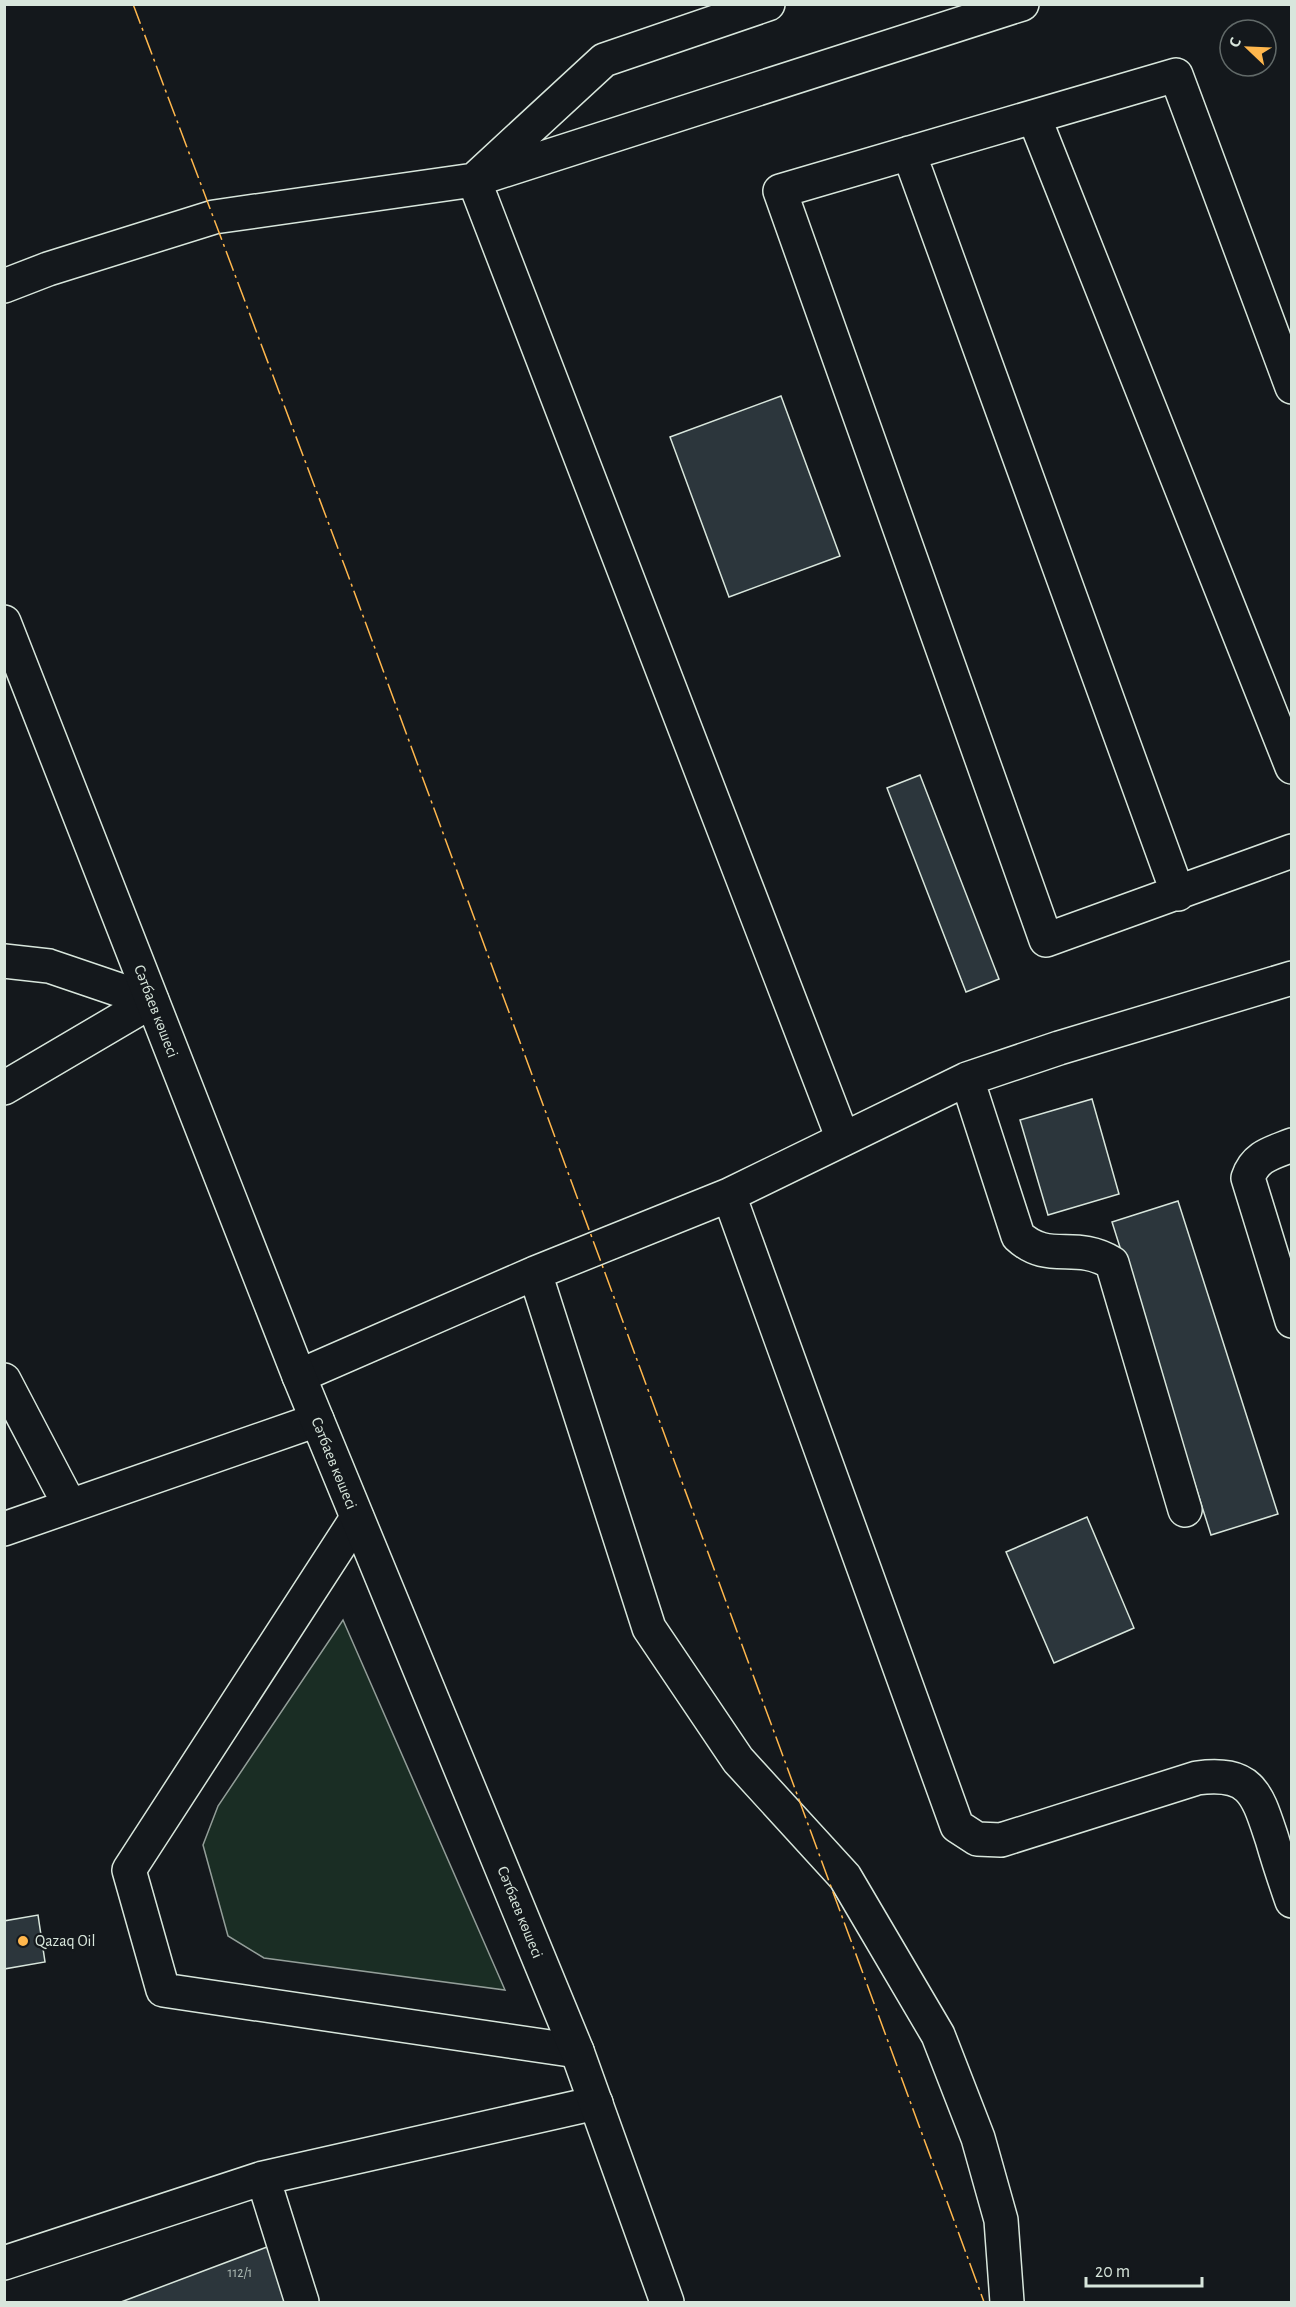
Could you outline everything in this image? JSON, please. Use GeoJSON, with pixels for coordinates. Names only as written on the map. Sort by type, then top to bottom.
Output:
{"type":"FeatureCollection","features":[{"type":"Feature","properties":{"kind":"main road"},"geometry":{"type":"LineString","coordinates":[[474,180],[603,60],[691,17],[768,4]]}},
{"type":"Feature","properties":{"kind":"main road"},"geometry":{"type":"LineString","coordinates":[[4,286],[48,269],[214,217],[474,180],[1022,4]]}},
{"type":"Feature","properties":{"kind":"main road"},"geometry":{"type":"LineString","coordinates":[[1292,387],[1176,75],[780,191],[1046,940],[1292,851]]}},
{"type":"Feature","properties":{"kind":"main road"},"geometry":{"type":"LineString","coordinates":[[1034,117],[1292,767]]}},
{"type":"Feature","properties":{"kind":"main road"},"geometry":{"type":"LineString","coordinates":[[909,153],[1178,894]]}},
{"type":"Feature","properties":{"kind":"main road"},"geometry":{"type":"LineString","coordinates":[[474,180],[843,1139]]}},
{"type":"Feature","properties":{"kind":"main road","name":"Сәтбаев көшесі"},"geometry":{"type":"LineString","coordinates":[[4,622],[299,1376],[578,2051],[667,2302]]}},
{"type":"Feature","properties":{"kind":"main road"},"geometry":{"type":"LineString","coordinates":[[4,961],[48,966],[152,1001]]}},
{"type":"Feature","properties":{"kind":"main road"},"geometry":{"type":"LineString","coordinates":[[299,1376],[535,1273],[729,1195],[967,1079],[1059,1048],[1292,978]]}},
{"type":"Feature","properties":{"kind":"main road"},"geometry":{"type":"LineString","coordinates":[[4,1088],[152,1001]]}},
{"type":"Feature","properties":{"kind":"main road"},"geometry":{"type":"LineString","coordinates":[[967,1079],[1018,1236],[1036,1250],[1086,1252],[1112,1263],[1185,1510]]}},
{"type":"Feature","properties":{"kind":"main road"},"geometry":{"type":"LineString","coordinates":[[1292,1145],[1263,1156],[1253,1165],[1248,1178],[1292,1322]]}},
{"type":"Feature","properties":{"kind":"main road"},"geometry":{"type":"LineString","coordinates":[[729,1195],[957,1826],[977,1839],[1001,1840],[1197,1778],[1220,1775],[1244,1784],[1258,1797],[1292,1901]]}},
{"type":"Feature","properties":{"kind":"main road"},"geometry":{"type":"LineString","coordinates":[[535,1273],[649,1628],[738,1760],[845,1877],[938,2035],[978,2138],[1001,2220],[1007,2302]]}},
{"type":"Feature","properties":{"kind":"main road"},"geometry":{"type":"LineString","coordinates":[[4,1380],[70,1506]]}},
{"type":"Feature","properties":{"kind":"main road"},"geometry":{"type":"LineString","coordinates":[[4,1529],[317,1420]]}},
{"type":"Feature","properties":{"kind":"main road"},"geometry":{"type":"LineString","coordinates":[[357,1518],[129,1870],[163,1990],[578,2051]]}},
{"type":"Feature","properties":{"kind":"main road"},"geometry":{"type":"LineString","coordinates":[[4,2263],[263,2178],[596,2103]]}},
{"type":"Feature","properties":{"kind":"main road"},"geometry":{"type":"LineString","coordinates":[[263,2178],[302,2302]]}},
{"type":"Feature","properties":{"kind":"green space"},"geometry":{"type":"Polygon","coordinates":[[[343,1620],[505,1990],[264,1958],[228,1936],[203,1845],[218,1806],[343,1620]]]}},
{"type":"Feature","properties":{"kind":"building"},"geometry":{"type":"Polygon","coordinates":[[[781,396],[840,556],[729,597],[670,437],[781,396]]]}},
{"type":"Feature","properties":{"kind":"building"},"geometry":{"type":"Polygon","coordinates":[[[920,775],[999,979],[966,992],[887,788],[920,775]]]}},
{"type":"Feature","properties":{"kind":"building"},"geometry":{"type":"Polygon","coordinates":[[[1092,1099],[1119,1194],[1048,1215],[1020,1120],[1092,1099]]]}},
{"type":"Feature","properties":{"kind":"building"},"geometry":{"type":"Polygon","coordinates":[[[1178,1201],[1278,1514],[1211,1535],[1112,1222],[1178,1201]]]}},
{"type":"Feature","properties":{"kind":"building"},"geometry":{"type":"Polygon","coordinates":[[[1087,1517],[1134,1628],[1054,1663],[1006,1552],[1087,1517]]]}},
{"type":"Feature","properties":{"kind":"building","name":"Qazaq Oil"},"geometry":{"type":"Polygon","coordinates":[[[38,1915],[45,1962],[4,1969],[4,1921],[38,1915]]]}},
{"type":"Feature","properties":{"kind":"building"},"geometry":{"type":"Polygon","coordinates":[[[275,2244],[291,2302],[121,2302],[275,2244]]]}},
{"type":"Feature","properties":{"kind":"power"},"geometry":{"type":"LineString","coordinates":[[133,4],[345,567],[984,2302]]}},
{"type":"Feature","properties":{"kind":"place","name":"Qazaq Oil"},"geometry":{"type":"Point","coordinates":[23,1941]}}]}
